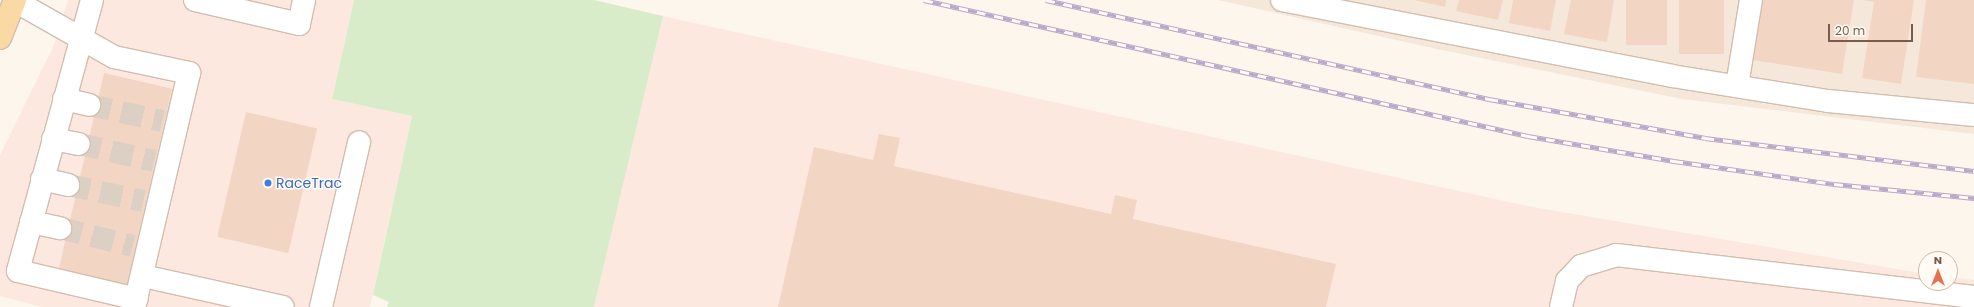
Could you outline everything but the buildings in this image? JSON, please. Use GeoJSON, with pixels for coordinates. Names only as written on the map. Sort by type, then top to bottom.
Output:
{"type":"FeatureCollection","features":[{"type":"Feature","properties":{"kind":"main road"},"geometry":{"type":"LineString","coordinates":[[0,38],[15,0]]}},
{"type":"Feature","properties":{"kind":"lane"},"geometry":{"type":"LineString","coordinates":[[15,0],[80,39],[114,57],[189,73],[170,122],[141,247],[143,276],[135,303],[18,271],[80,39],[92,0]]}},
{"type":"Feature","properties":{"kind":"lane"},"geometry":{"type":"LineString","coordinates":[[195,0],[299,24],[304,0]]}},
{"type":"Feature","properties":{"kind":"lane"},"geometry":{"type":"LineString","coordinates":[[1282,0],[1737,86],[1828,101],[1974,115]]}},
{"type":"Feature","properties":{"kind":"lane"},"geometry":{"type":"LineString","coordinates":[[1737,86],[1751,0]]}},
{"type":"Feature","properties":{"kind":"lane"},"geometry":{"type":"LineString","coordinates":[[64,99],[89,105]]}},
{"type":"Feature","properties":{"kind":"lane"},"geometry":{"type":"LineString","coordinates":[[53,139],[79,144]]}},
{"type":"Feature","properties":{"kind":"lane"},"geometry":{"type":"LineString","coordinates":[[321,307],[359,142]]}},
{"type":"Feature","properties":{"kind":"lane"},"geometry":{"type":"LineString","coordinates":[[42,179],[68,185]]}},
{"type":"Feature","properties":{"kind":"lane"},"geometry":{"type":"LineString","coordinates":[[31,222],[60,228]]}},
{"type":"Feature","properties":{"kind":"lane"},"geometry":{"type":"LineString","coordinates":[[1561,307],[1567,281],[1581,266],[1616,255],[1974,297]]}},
{"type":"Feature","properties":{"kind":"lane"},"geometry":{"type":"LineString","coordinates":[[143,276],[283,307]]}},
{"type":"Feature","properties":{"kind":"shaded area"},"geometry":{"type":"Polygon","coordinates":[[[68,0],[354,0],[332,99],[412,116],[370,307],[41,307],[0,296],[0,155],[54,45],[68,0]]]}},
{"type":"Feature","properties":{"kind":"shaded area"},"geometry":{"type":"Polygon","coordinates":[[[1218,0],[1974,0],[1974,134],[1682,99],[1432,48],[1218,0]]]}},
{"type":"Feature","properties":{"kind":"shaded area"},"geometry":{"type":"Polygon","coordinates":[[[663,16],[1527,206],[1918,273],[1918,291],[1958,291],[1958,278],[1974,280],[1974,307],[594,307],[663,16]]]}},
{"type":"Feature","properties":{"kind":"green space"},"geometry":{"type":"Polygon","coordinates":[[[354,0],[594,0],[663,16],[594,307],[387,307],[389,302],[373,295],[412,116],[332,99],[354,0]]]}},
{"type":"Feature","properties":{"kind":"tunnel"},"geometry":{"type":"LineString","coordinates":[[89,105],[162,121]]}},
{"type":"Feature","properties":{"kind":"tunnel"},"geometry":{"type":"LineString","coordinates":[[79,144],[154,161]]}},
{"type":"Feature","properties":{"kind":"tunnel"},"geometry":{"type":"LineString","coordinates":[[68,185],[143,201]]}},
{"type":"Feature","properties":{"kind":"tunnel"},"geometry":{"type":"LineString","coordinates":[[60,228],[133,246]]}},
{"type":"Feature","properties":{"kind":"railway"},"geometry":{"type":"LineString","coordinates":[[924,0],[1528,136],[1674,161],[1834,184],[1974,198]]}},
{"type":"Feature","properties":{"kind":"railway"},"geometry":{"type":"LineString","coordinates":[[1046,0],[1489,99],[1705,138],[1974,171]]}},
{"type":"Feature","properties":{"kind":"place","name":"RaceTrac"},"geometry":{"type":"Point","coordinates":[268,183]}}]}
